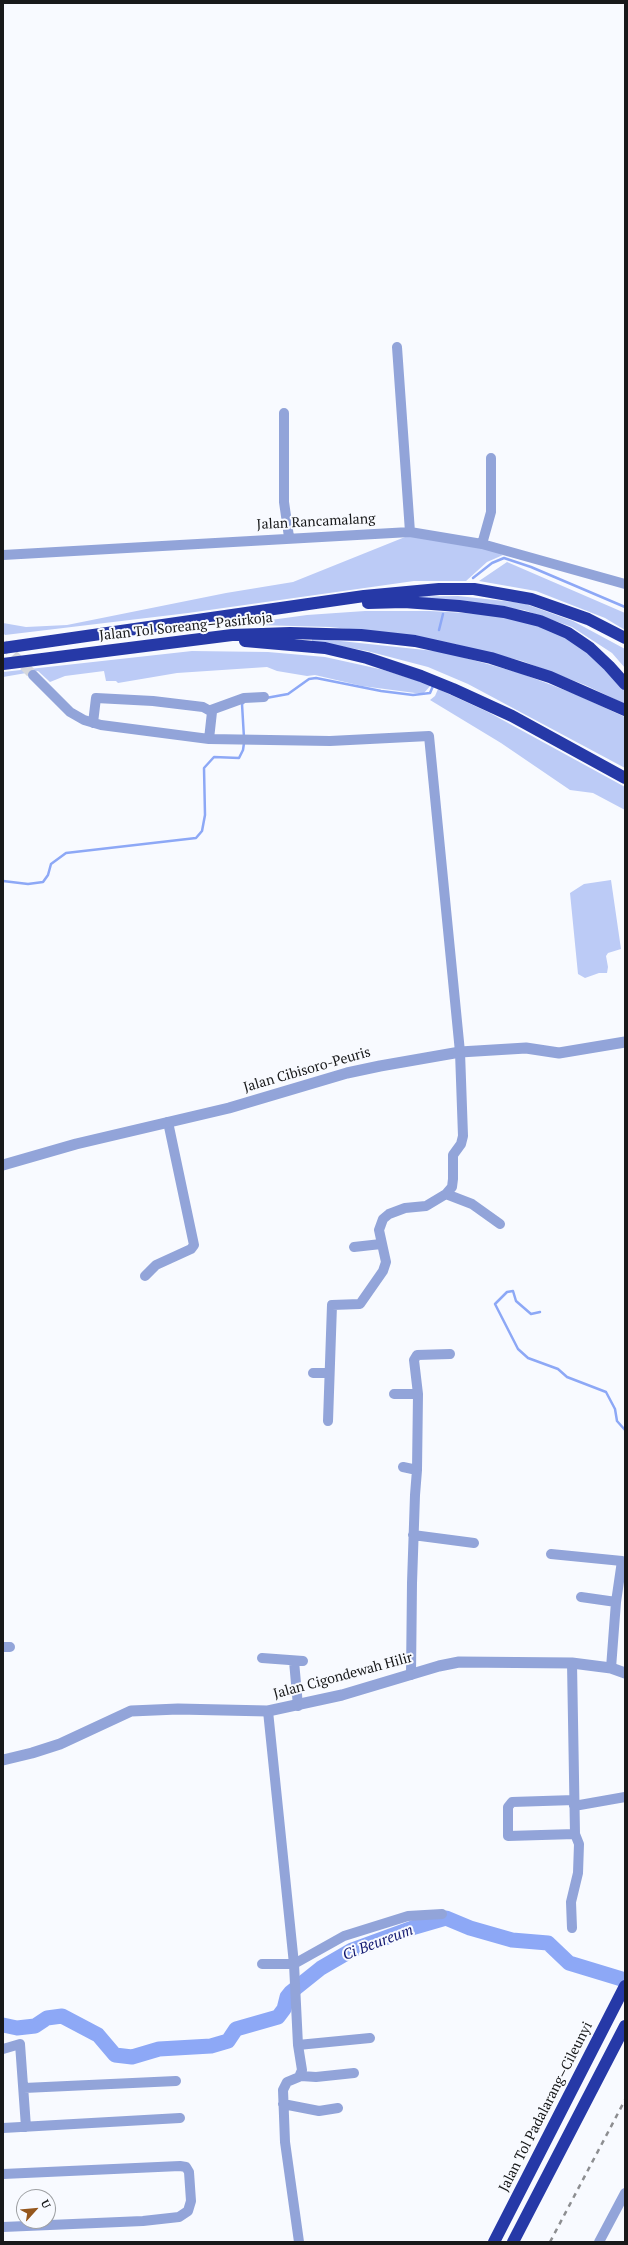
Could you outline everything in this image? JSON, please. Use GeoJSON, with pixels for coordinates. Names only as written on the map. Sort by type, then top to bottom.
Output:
{"type":"FeatureCollection","features":[{"type":"Feature","properties":{"kind":"highway","name":"Jalan Tol Soreang–Pasirkoja"},"geometry":{"type":"LineString","coordinates":[[3,648],[392,593],[439,589],[474,589],[513,595],[557,607],[588,619],[625,638]]}},
{"type":"Feature","properties":{"kind":"highway"},"geometry":{"type":"LineString","coordinates":[[263,612],[359,603],[404,602],[459,606],[504,612],[540,621],[568,634],[600,656],[625,684]]}},
{"type":"Feature","properties":{"kind":"highway","name":"Jalan Tol Soreang–Pasirkoja"},"geometry":{"type":"LineString","coordinates":[[3,664],[170,641],[250,634],[296,633],[361,635],[415,641],[491,658],[524,668],[570,685],[625,710]]}},
{"type":"Feature","properties":{"kind":"highway"},"geometry":{"type":"LineString","coordinates":[[170,641],[215,640],[279,643],[331,650],[381,662],[484,702],[625,778]]}},
{"type":"Feature","properties":{"kind":"highway","name":"Jalan Tol Padalarang–Cileunyi"},"geometry":{"type":"LineString","coordinates":[[494,2242],[625,1986]]}},
{"type":"Feature","properties":{"kind":"highway"},"geometry":{"type":"LineString","coordinates":[[513,2242],[625,2026]]}},
{"type":"Feature","properties":{"kind":"street"},"geometry":{"type":"LineString","coordinates":[[397,347],[410,532]]}},
{"type":"Feature","properties":{"kind":"street"},"geometry":{"type":"LineString","coordinates":[[284,413],[284,502],[289,537]]}},
{"type":"Feature","properties":{"kind":"street"},"geometry":{"type":"LineString","coordinates":[[482,544],[492,512],[492,458]]}},
{"type":"Feature","properties":{"kind":"street","name":"Jalan Rancamalang"},"geometry":{"type":"LineString","coordinates":[[3,555],[289,537],[410,532],[482,544],[625,584]]}},
{"type":"Feature","properties":{"kind":"street"},"geometry":{"type":"LineString","coordinates":[[33,675],[70,712],[93,723],[208,739],[330,741],[428,736],[460,1052],[463,1136],[453,1155],[454,1179],[452,1187],[446,1194],[426,1206],[405,1208],[389,1214],[383,1219],[380,1230],[381,1244],[385,1256],[385,1267],[360,1304],[332,1305],[328,1421]]}},
{"type":"Feature","properties":{"kind":"street"},"geometry":{"type":"LineString","coordinates":[[93,723],[96,698],[153,701],[203,707],[211,710],[244,698],[264,697]]}},
{"type":"Feature","properties":{"kind":"street"},"geometry":{"type":"LineString","coordinates":[[208,739],[211,710]]}},
{"type":"Feature","properties":{"kind":"street","name":"Jalan Cibisoro-Peuris"},"geometry":{"type":"LineString","coordinates":[[3,1165],[76,1144],[229,1108],[347,1073],[460,1052],[526,1048],[559,1053],[625,1042]]}},
{"type":"Feature","properties":{"kind":"street"},"geometry":{"type":"LineString","coordinates":[[145,1276],[156,1264],[191,1249],[194,1245],[168,1122]]}},
{"type":"Feature","properties":{"kind":"street"},"geometry":{"type":"LineString","coordinates":[[446,1194],[472,1204],[500,1224]]}},
{"type":"Feature","properties":{"kind":"street"},"geometry":{"type":"LineString","coordinates":[[354,1247],[381,1244]]}},
{"type":"Feature","properties":{"kind":"street"},"geometry":{"type":"LineString","coordinates":[[411,1675],[413,1535],[417,1470],[418,1394],[414,1360],[415,1356],[450,1354]]}},
{"type":"Feature","properties":{"kind":"street"},"geometry":{"type":"LineString","coordinates":[[313,1373],[329,1373]]}},
{"type":"Feature","properties":{"kind":"street"},"geometry":{"type":"LineString","coordinates":[[394,1394],[418,1394]]}},
{"type":"Feature","properties":{"kind":"street"},"geometry":{"type":"LineString","coordinates":[[403,1467],[417,1470]]}},
{"type":"Feature","properties":{"kind":"street"},"geometry":{"type":"LineString","coordinates":[[413,1535],[474,1543]]}},
{"type":"Feature","properties":{"kind":"street"},"geometry":{"type":"LineString","coordinates":[[551,1554],[620,1559],[623,1564],[623,1576],[616,1602],[611,1668]]}},
{"type":"Feature","properties":{"kind":"street"},"geometry":{"type":"LineString","coordinates":[[581,1596],[616,1602]]}},
{"type":"Feature","properties":{"kind":"street"},"geometry":{"type":"LineString","coordinates":[[262,1658],[298,1661],[298,1706]]}},
{"type":"Feature","properties":{"kind":"street","name":"Jalan Cigondewah Hilir"},"geometry":{"type":"LineString","coordinates":[[3,1760],[60,1744],[86,1730],[135,1710],[268,1711],[298,1706],[411,1675],[438,1666],[473,1661],[572,1662],[611,1668],[625,1673]]}},
{"type":"Feature","properties":{"kind":"street"},"geometry":{"type":"LineString","coordinates":[[572,1662],[575,1834],[579,1844],[578,1873],[571,1902],[572,1928]]}},
{"type":"Feature","properties":{"kind":"street"},"geometry":{"type":"LineString","coordinates":[[268,1711],[294,1964],[294,2003],[302,2070],[301,2076]]}},
{"type":"Feature","properties":{"kind":"street"},"geometry":{"type":"LineString","coordinates":[[575,1834],[508,1836],[508,1807],[512,1802],[574,1803],[625,1798]]}},
{"type":"Feature","properties":{"kind":"street"},"geometry":{"type":"LineString","coordinates":[[262,1964],[294,1964],[344,1936],[408,1916],[442,1914]]}},
{"type":"Feature","properties":{"kind":"street"},"geometry":{"type":"LineString","coordinates":[[298,2045],[370,2038]]}},
{"type":"Feature","properties":{"kind":"street"},"geometry":{"type":"LineString","coordinates":[[3,2050],[20,2044],[26,2127]]}},
{"type":"Feature","properties":{"kind":"street"},"geometry":{"type":"LineString","coordinates":[[298,2242],[285,2142],[283,2104],[285,2084],[301,2076],[316,2077],[354,2073]]}},
{"type":"Feature","properties":{"kind":"street"},"geometry":{"type":"LineString","coordinates":[[24,2088],[176,2081]]}},
{"type":"Feature","properties":{"kind":"street"},"geometry":{"type":"LineString","coordinates":[[283,2104],[319,2112],[338,2108]]}},
{"type":"Feature","properties":{"kind":"street"},"geometry":{"type":"LineString","coordinates":[[3,2128],[180,2118]]}},
{"type":"Feature","properties":{"kind":"street"},"geometry":{"type":"LineString","coordinates":[[3,2174],[180,2166],[186,2167],[189,2172],[191,2202],[188,2211],[179,2217],[143,2221],[3,2227]]}},
{"type":"Feature","properties":{"kind":"street"},"geometry":{"type":"LineString","coordinates":[[599,2242],[625,2193]]}},
{"type":"Feature","properties":{"kind":"shaded area"},"geometry":{"type":"Polygon","coordinates":[[[410,535],[490,549],[503,555],[487,562],[466,581],[414,581],[188,613],[5,635],[3,633],[3,623],[26,627],[67,625],[226,593],[293,582],[410,535]]]}},
{"type":"Feature","properties":{"kind":"shaded area"},"geometry":{"type":"Polygon","coordinates":[[[507,562],[625,613],[625,630],[605,618],[536,591],[479,581],[507,562]]]}},
{"type":"Feature","properties":{"kind":"shaded area"},"geometry":{"type":"Polygon","coordinates":[[[458,596],[523,603],[573,621],[625,649],[625,668],[612,653],[572,627],[524,610],[460,602],[392,597],[458,596]]]}},
{"type":"Feature","properties":{"kind":"shaded area"},"geometry":{"type":"Polygon","coordinates":[[[365,611],[430,611],[482,614],[524,619],[581,645],[625,686],[625,704],[585,685],[522,661],[454,644],[388,633],[330,627],[256,625],[256,622],[307,615],[365,611]]]}},
{"type":"Feature","properties":{"kind":"shaded area"},"geometry":{"type":"Polygon","coordinates":[[[312,638],[444,652],[520,673],[575,694],[625,717],[625,768],[468,684],[428,667],[367,651],[312,641],[312,638]]]}},
{"type":"Feature","properties":{"kind":"shaded area"},"geometry":{"type":"Polygon","coordinates":[[[192,651],[268,652],[325,657],[384,670],[431,685],[424,693],[415,693],[362,686],[315,675],[307,676],[277,671],[267,667],[177,673],[118,683],[116,681],[106,681],[104,671],[65,676],[50,682],[38,671],[3,677],[3,672],[192,651]]]}},
{"type":"Feature","properties":{"kind":"shaded area"},"geometry":{"type":"Polygon","coordinates":[[[438,689],[488,712],[625,787],[625,810],[593,793],[570,790],[501,743],[430,700],[435,696],[438,689]]]}},
{"type":"Feature","properties":{"kind":"shaded area"},"geometry":{"type":"Polygon","coordinates":[[[611,880],[621,949],[608,953],[606,956],[608,967],[607,973],[599,973],[585,978],[578,974],[570,893],[584,884],[611,880]]]}},
{"type":"Feature","properties":{"kind":"waterway"},"geometry":{"type":"LineString","coordinates":[[473,578],[492,563],[504,558],[531,567],[625,607]]}},
{"type":"Feature","properties":{"kind":"waterway"},"geometry":{"type":"LineString","coordinates":[[439,630],[443,614]]}},
{"type":"Feature","properties":{"kind":"waterway"},"geometry":{"type":"LineString","coordinates":[[266,698],[288,694],[309,679],[316,678],[381,691],[413,695],[430,693],[433,686]]}},
{"type":"Feature","properties":{"kind":"waterway"},"geometry":{"type":"LineString","coordinates":[[244,702],[242,704],[244,738]]}},
{"type":"Feature","properties":{"kind":"waterway"},"geometry":{"type":"LineString","coordinates":[[3,881],[28,884],[43,882],[48,875],[51,864],[66,853],[196,838],[202,831],[205,815],[204,768],[214,757],[239,758],[243,750],[244,743]]}},
{"type":"Feature","properties":{"kind":"waterway"},"geometry":{"type":"LineString","coordinates":[[540,1312],[531,1314],[516,1301],[513,1291],[507,1292],[495,1304],[518,1349],[528,1358],[558,1369],[567,1377],[606,1392],[615,1409],[617,1421],[625,1430]]}},
{"type":"Feature","properties":{"kind":"waterway","name":"Ci Beureum"},"geometry":{"type":"LineString","coordinates":[[3,2025],[17,2028],[35,2026],[47,2018],[62,2016],[98,2035],[115,2055],[132,2057],[159,2049],[211,2046],[228,2041],[236,2029],[278,2017],[284,2009],[287,1997],[291,1992],[321,1968],[352,1950],[415,1927],[446,1918],[470,1928],[512,1940],[548,1943],[569,1963],[625,1980]]}},
{"type":"Feature","properties":{"kind":"tunnel"},"geometry":{"type":"LineString","coordinates":[[3,644],[33,675]]}},
{"type":"Feature","properties":{"kind":"railway"},"geometry":{"type":"LineString","coordinates":[[550,2242],[625,2100]]}}]}
